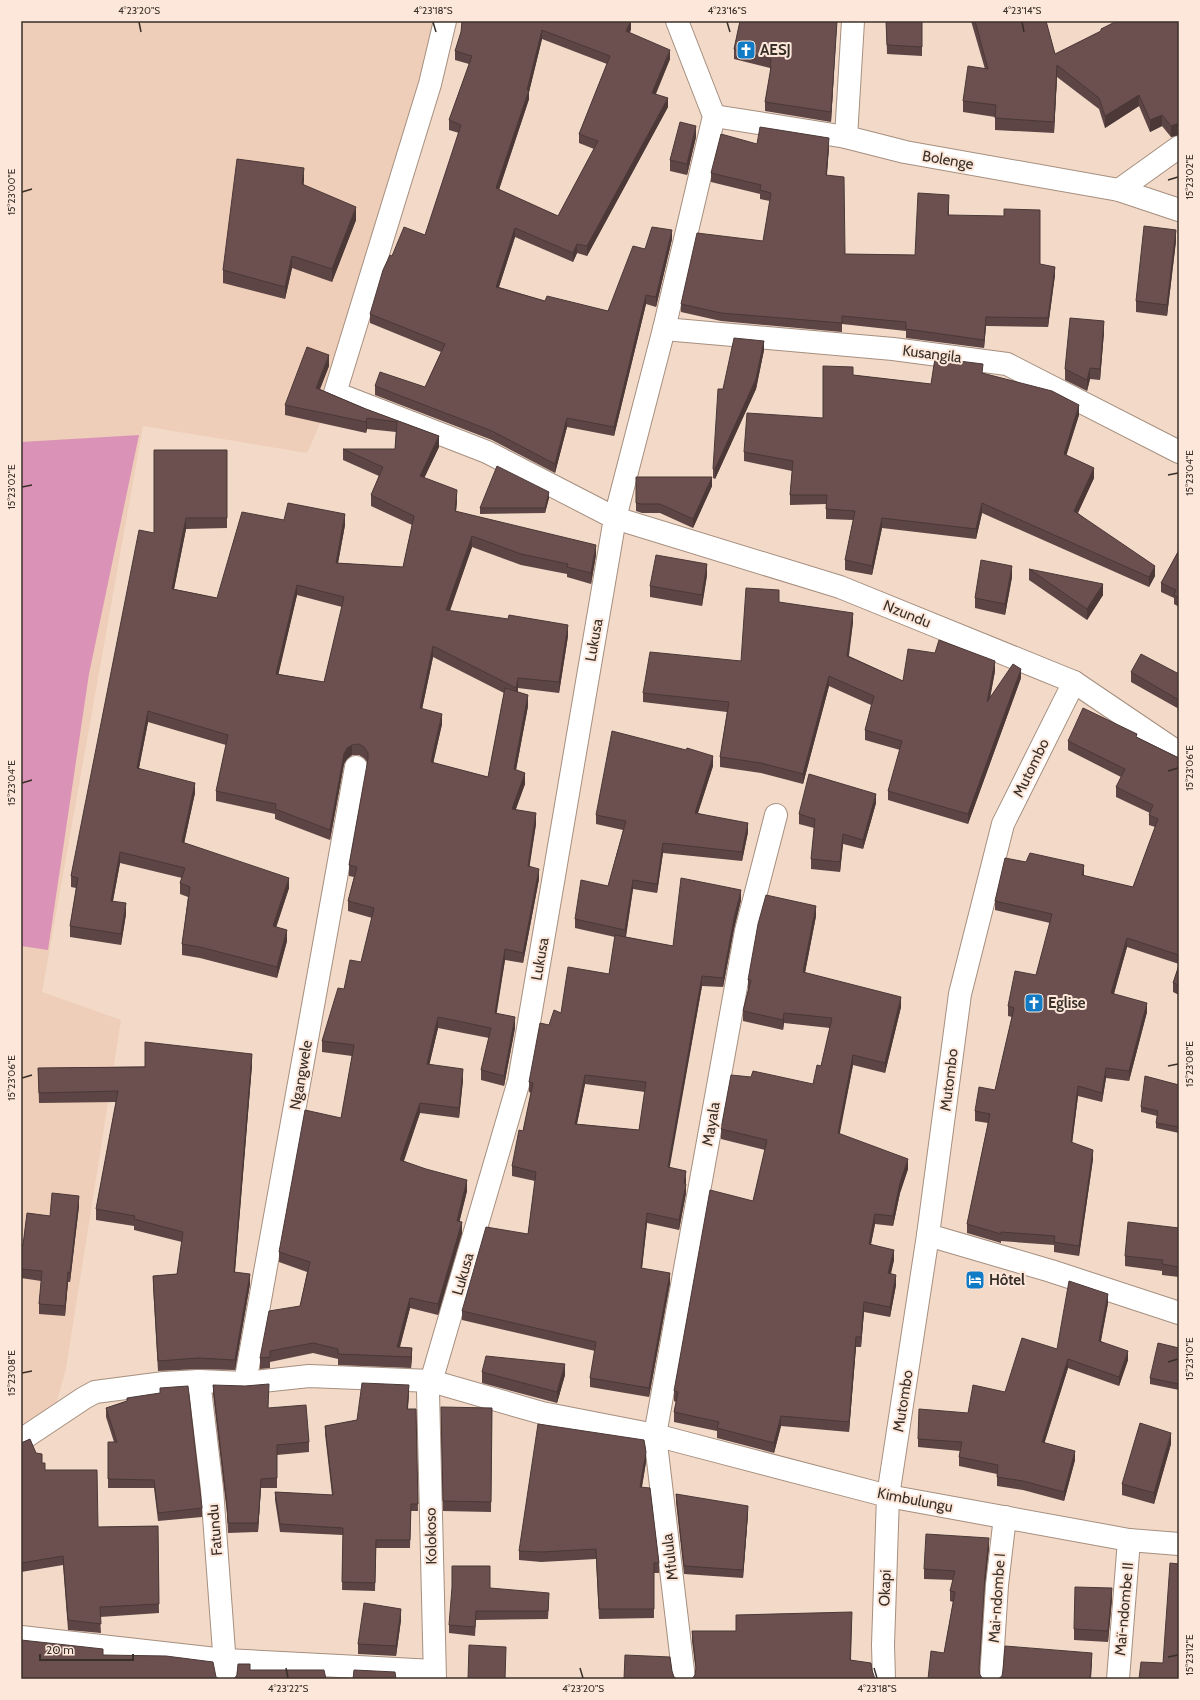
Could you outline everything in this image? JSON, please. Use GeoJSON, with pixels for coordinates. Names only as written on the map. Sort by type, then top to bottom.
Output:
{"type":"FeatureCollection","features":[{"type":"Feature","properties":{"kind":"street","name":"Nzundu"},"geometry":{"type":"LineString","coordinates":[[445,21],[430,84],[335,393],[487,452],[615,518],[840,587],[1074,682],[1179,753]]}},
{"type":"Feature","properties":{"kind":"street"},"geometry":{"type":"LineString","coordinates":[[677,21],[714,116]]}},
{"type":"Feature","properties":{"kind":"street"},"geometry":{"type":"LineString","coordinates":[[846,137],[853,21]]}},
{"type":"Feature","properties":{"kind":"street","name":"Lukusa"},"geometry":{"type":"LineString","coordinates":[[430,1386],[519,1081],[615,518],[664,329],[714,116]]}},
{"type":"Feature","properties":{"kind":"street","name":"Bolenge"},"geometry":{"type":"LineString","coordinates":[[714,116],[846,137],[905,152],[1119,190],[1179,210]]}},
{"type":"Feature","properties":{"kind":"street"},"geometry":{"type":"LineString","coordinates":[[1119,190],[1179,147]]}},
{"type":"Feature","properties":{"kind":"street","name":"Kusangila"},"geometry":{"type":"LineString","coordinates":[[664,329],[894,350],[1007,364],[1179,452]]}},
{"type":"Feature","properties":{"kind":"street","name":"Mutombo"},"geometry":{"type":"LineString","coordinates":[[888,1496],[928,1235],[960,994],[1003,824],[1074,682]]}},
{"type":"Feature","properties":{"kind":"street","name":"Ngangwele"},"geometry":{"type":"LineString","coordinates":[[245,1383],[356,767]]}},
{"type":"Feature","properties":{"kind":"street","name":"Mayala"},"geometry":{"type":"LineString","coordinates":[[655,1435],[746,931],[776,815]]}},
{"type":"Feature","properties":{"kind":"street"},"geometry":{"type":"LineString","coordinates":[[928,1235],[1051,1271],[1179,1313]]}},
{"type":"Feature","properties":{"kind":"street","name":"Kimbulungu"},"geometry":{"type":"LineString","coordinates":[[21,1440],[95,1392],[164,1382],[199,1381],[245,1383],[309,1376],[430,1386],[542,1413],[655,1435],[888,1496],[1129,1540],[1179,1544]]}},
{"type":"Feature","properties":{"kind":"street","name":"Fatundu"},"geometry":{"type":"LineString","coordinates":[[199,1381],[212,1489],[226,1669]]}},
{"type":"Feature","properties":{"kind":"street","name":"Kolokoso"},"geometry":{"type":"LineString","coordinates":[[430,1386],[435,1675]]}},
{"type":"Feature","properties":{"kind":"street","name":"Mfulula"},"geometry":{"type":"LineString","coordinates":[[655,1435],[684,1679]]}},
{"type":"Feature","properties":{"kind":"street","name":"Okapi"},"geometry":{"type":"LineString","coordinates":[[884,1679],[882,1645],[888,1496]]}},
{"type":"Feature","properties":{"kind":"street","name":"Mai-ndombe I"},"geometry":{"type":"LineString","coordinates":[[991,1679],[997,1585],[1004,1517]]}},
{"type":"Feature","properties":{"kind":"street","name":"Maï-ndombe II"},"geometry":{"type":"LineString","coordinates":[[1118,1679],[1129,1540]]}},
{"type":"Feature","properties":{"kind":"street"},"geometry":{"type":"LineString","coordinates":[[21,1637],[226,1669],[435,1675]]}},
{"type":"Feature","properties":{"kind":"shaded area"},"geometry":{"type":"Polygon","coordinates":[[[21,21],[443,21],[330,401],[307,453],[143,426],[42,992],[121,1020],[66,1368],[52,1419],[21,1439],[21,21]]]}},
{"type":"Feature","properties":{"kind":"shaded area"},"geometry":{"type":"Polygon","coordinates":[[[139,435],[89,674],[48,950],[21,946],[21,442],[139,435]]]}},
{"type":"Feature","properties":{"kind":"building"},"geometry":{"type":"Polygon","coordinates":[[[462,21],[631,21],[626,31],[670,50],[652,93],[668,98],[587,246],[577,244],[573,253],[515,228],[496,287],[545,301],[547,296],[608,311],[633,246],[645,249],[652,227],[672,230],[656,297],[646,295],[614,427],[567,418],[555,464],[492,431],[375,386],[380,372],[425,387],[445,344],[370,314],[383,270],[390,255],[392,256],[404,227],[425,235],[461,125],[449,120],[472,56],[455,51],[461,32],[462,21]],[[542,30],[527,90],[529,90],[496,188],[558,216],[598,141],[579,134],[610,56],[542,30]]]}},
{"type":"Feature","properties":{"kind":"building"},"geometry":{"type":"Polygon","coordinates":[[[740,21],[837,21],[831,112],[765,102],[771,59],[734,49],[740,21]]]}},
{"type":"Feature","properties":{"kind":"building"},"geometry":{"type":"Polygon","coordinates":[[[886,21],[922,21],[922,47],[887,45],[886,21]]]}},
{"type":"Feature","properties":{"kind":"building"},"geometry":{"type":"Polygon","coordinates":[[[975,21],[1046,21],[1055,54],[1101,31],[1101,29],[1117,21],[1179,21],[1179,123],[1171,126],[1162,115],[1150,120],[1139,95],[1105,116],[1099,98],[1057,65],[1054,122],[995,118],[996,105],[963,101],[968,66],[988,69],[975,21]]]}},
{"type":"Feature","properties":{"kind":"building"},"geometry":{"type":"Polygon","coordinates":[[[680,122],[696,126],[687,164],[670,160],[680,122]]]}},
{"type":"Feature","properties":{"kind":"building"},"geometry":{"type":"Polygon","coordinates":[[[760,127],[829,138],[826,175],[844,177],[845,254],[915,255],[918,193],[949,195],[948,215],[1004,216],[1004,209],[1040,210],[1040,264],[1055,267],[1048,318],[986,317],[984,340],[906,329],[906,322],[842,316],[842,323],[721,313],[681,304],[697,233],[763,241],[771,193],[760,190],[761,185],[711,173],[721,134],[757,144],[760,127]]]}},
{"type":"Feature","properties":{"kind":"building"},"geometry":{"type":"Polygon","coordinates":[[[237,159],[304,168],[302,184],[356,207],[332,269],[292,256],[285,287],[223,270],[237,159]]]}},
{"type":"Feature","properties":{"kind":"building"},"geometry":{"type":"Polygon","coordinates":[[[1144,226],[1176,230],[1167,305],[1136,301],[1144,226]]]}},
{"type":"Feature","properties":{"kind":"building"},"geometry":{"type":"Polygon","coordinates":[[[1070,318],[1104,321],[1100,369],[1090,368],[1087,380],[1065,369],[1070,318]]]}},
{"type":"Feature","properties":{"kind":"building"},"geometry":{"type":"Polygon","coordinates":[[[734,338],[764,341],[756,379],[715,469],[713,469],[718,389],[723,389],[734,338]]]}},
{"type":"Feature","properties":{"kind":"building"},"geometry":{"type":"Polygon","coordinates":[[[307,347],[329,355],[316,388],[366,409],[439,436],[420,476],[457,490],[455,511],[596,545],[591,573],[567,567],[568,564],[521,554],[472,536],[446,610],[508,619],[509,615],[568,625],[559,682],[518,678],[516,688],[433,646],[420,708],[442,714],[431,762],[488,777],[505,688],[528,695],[514,769],[525,773],[512,809],[536,813],[528,866],[539,869],[523,953],[505,949],[495,1013],[515,1017],[504,1076],[481,1070],[491,1028],[438,1017],[427,1064],[463,1069],[459,1108],[420,1103],[400,1160],[467,1180],[457,1221],[462,1222],[438,1304],[410,1298],[397,1347],[412,1348],[411,1357],[338,1354],[338,1349],[313,1343],[270,1351],[270,1357],[260,1358],[269,1311],[300,1306],[310,1262],[279,1252],[305,1110],[341,1118],[354,1045],[322,1041],[338,988],[344,989],[350,960],[361,962],[374,908],[348,901],[357,867],[349,865],[368,759],[368,753],[364,747],[359,744],[352,745],[347,748],[344,754],[330,830],[275,809],[276,804],[216,791],[228,735],[148,711],[137,768],[195,783],[182,842],[289,878],[273,926],[287,930],[277,967],[200,947],[182,944],[190,887],[180,883],[185,868],[120,852],[111,901],[126,903],[121,934],[70,926],[78,878],[71,876],[139,530],[154,533],[154,450],[227,450],[227,518],[186,518],[172,589],[217,598],[242,512],[284,520],[288,503],[345,514],[336,563],[403,567],[414,516],[371,495],[383,467],[343,449],[395,449],[397,422],[367,418],[366,422],[285,405],[307,347]],[[297,585],[276,674],[324,682],[344,597],[297,585]]]}},
{"type":"Feature","properties":{"kind":"building"},"geometry":{"type":"Polygon","coordinates":[[[935,358],[983,364],[982,373],[1052,391],[1079,405],[1064,454],[1094,468],[1074,511],[1155,566],[1149,577],[982,503],[976,529],[882,518],[872,566],[845,560],[855,511],[826,509],[827,495],[790,495],[793,461],[744,452],[747,413],[823,418],[823,366],[853,367],[853,375],[931,384],[935,358]]]}},
{"type":"Feature","properties":{"kind":"building"},"geometry":{"type":"Polygon","coordinates":[[[497,466],[549,492],[545,508],[480,508],[497,466]]]}},
{"type":"Feature","properties":{"kind":"building"},"geometry":{"type":"Polygon","coordinates":[[[636,477],[712,477],[693,519],[660,504],[636,503],[636,477]]]}},
{"type":"Feature","properties":{"kind":"building"},"geometry":{"type":"Polygon","coordinates":[[[1179,550],[1179,598],[1174,595],[1176,590],[1161,583],[1179,550]]]}},
{"type":"Feature","properties":{"kind":"building"},"geometry":{"type":"Polygon","coordinates":[[[656,555],[707,564],[702,595],[650,586],[656,555]]]}},
{"type":"Feature","properties":{"kind":"building"},"geometry":{"type":"Polygon","coordinates":[[[981,560],[1012,566],[1005,604],[975,598],[981,560]]]}},
{"type":"Feature","properties":{"kind":"building"},"geometry":{"type":"Polygon","coordinates":[[[1029,569],[1103,584],[1087,609],[1029,569]]]}},
{"type":"Feature","properties":{"kind":"building"},"geometry":{"type":"Polygon","coordinates":[[[746,588],[779,590],[779,602],[853,613],[847,656],[903,681],[908,649],[935,653],[939,640],[995,661],[987,702],[1013,664],[1021,669],[968,814],[888,791],[902,741],[865,730],[874,696],[829,676],[803,774],[761,763],[720,757],[729,702],[643,693],[650,652],[741,661],[746,588]]]}},
{"type":"Feature","properties":{"kind":"building"},"geometry":{"type":"Polygon","coordinates":[[[1141,654],[1179,674],[1179,700],[1131,672],[1141,654]]]}},
{"type":"Feature","properties":{"kind":"building"},"geometry":{"type":"Polygon","coordinates":[[[1083,708],[1137,734],[1136,737],[1179,758],[1179,955],[1127,938],[1111,993],[1147,1003],[1129,1071],[1106,1068],[1102,1093],[1078,1086],[1071,1142],[1093,1150],[1079,1246],[1054,1242],[1055,1236],[1001,1232],[1001,1234],[967,1224],[990,1114],[975,1111],[979,1087],[995,1090],[1014,1008],[1008,1006],[1015,971],[1036,975],[1052,914],[995,901],[1005,858],[1026,862],[1030,853],[1084,865],[1082,875],[1133,887],[1158,819],[1149,815],[1153,805],[1116,787],[1125,769],[1068,741],[1083,708]]]}},
{"type":"Feature","properties":{"kind":"building"},"geometry":{"type":"Polygon","coordinates":[[[612,731],[686,750],[687,748],[713,756],[695,813],[748,823],[742,852],[663,843],[657,884],[633,880],[625,930],[575,919],[581,880],[608,886],[626,821],[596,815],[612,731]]]}},
{"type":"Feature","properties":{"kind":"building"},"geometry":{"type":"Polygon","coordinates":[[[809,774],[876,794],[863,840],[843,834],[840,862],[811,859],[815,819],[799,814],[809,774]]]}},
{"type":"Feature","properties":{"kind":"building"},"geometry":{"type":"Polygon","coordinates":[[[681,878],[741,890],[723,978],[702,976],[668,1167],[686,1171],[684,1183],[686,1184],[679,1220],[647,1213],[641,1268],[670,1273],[649,1388],[590,1378],[596,1342],[462,1311],[486,1227],[528,1234],[536,1172],[512,1166],[519,1130],[523,1131],[533,1083],[529,1082],[540,1023],[549,1025],[554,1010],[561,1013],[568,967],[609,974],[615,935],[673,946],[681,878]],[[585,1075],[575,1124],[639,1130],[646,1082],[585,1075]]]}},
{"type":"Feature","properties":{"kind":"building"},"geometry":{"type":"Polygon","coordinates":[[[766,895],[816,906],[803,972],[901,997],[885,1063],[853,1055],[838,1133],[908,1159],[900,1183],[893,1216],[875,1214],[869,1244],[894,1250],[888,1273],[896,1275],[890,1307],[864,1302],[861,1337],[856,1337],[849,1422],[781,1416],[774,1443],[717,1428],[719,1422],[674,1412],[678,1392],[674,1391],[710,1190],[753,1201],[767,1140],[721,1129],[731,1075],[751,1077],[753,1071],[813,1084],[817,1065],[821,1066],[832,1018],[784,1013],[783,1020],[743,1011],[751,980],[748,980],[758,924],[766,895]]]}},
{"type":"Feature","properties":{"kind":"building"},"geometry":{"type":"Polygon","coordinates":[[[1179,965],[1179,985],[1173,983],[1179,965]]]}},
{"type":"Feature","properties":{"kind":"building"},"geometry":{"type":"Polygon","coordinates":[[[145,1042],[252,1054],[234,1272],[250,1274],[235,1360],[198,1358],[158,1361],[153,1276],[177,1274],[183,1232],[134,1219],[135,1216],[96,1209],[118,1091],[39,1093],[38,1068],[145,1067],[145,1042]]]}},
{"type":"Feature","properties":{"kind":"building"},"geometry":{"type":"Polygon","coordinates":[[[1145,1076],[1179,1085],[1179,1127],[1156,1123],[1158,1111],[1141,1107],[1145,1076]]]}},
{"type":"Feature","properties":{"kind":"building"},"geometry":{"type":"Polygon","coordinates":[[[52,1193],[79,1196],[70,1273],[68,1272],[65,1306],[39,1304],[42,1271],[21,1269],[21,1244],[23,1245],[27,1213],[50,1216],[52,1193]]]}},
{"type":"Feature","properties":{"kind":"building"},"geometry":{"type":"Polygon","coordinates":[[[1128,1222],[1179,1228],[1179,1267],[1162,1264],[1163,1260],[1125,1256],[1128,1222]]]}},
{"type":"Feature","properties":{"kind":"building"},"geometry":{"type":"Polygon","coordinates":[[[1069,1281],[1108,1294],[1099,1341],[1128,1351],[1119,1377],[1068,1359],[1042,1442],[1075,1451],[1064,1492],[1023,1481],[997,1477],[998,1465],[959,1457],[962,1442],[918,1439],[919,1409],[968,1413],[973,1385],[1005,1392],[1022,1338],[1057,1349],[1069,1281]]]}},
{"type":"Feature","properties":{"kind":"building"},"geometry":{"type":"Polygon","coordinates":[[[1158,1343],[1179,1348],[1179,1384],[1150,1378],[1158,1343]]]}},
{"type":"Feature","properties":{"kind":"building"},"geometry":{"type":"Polygon","coordinates":[[[486,1356],[565,1364],[557,1392],[482,1372],[486,1356]]]}},
{"type":"Feature","properties":{"kind":"building"},"geometry":{"type":"Polygon","coordinates":[[[362,1383],[409,1385],[407,1409],[416,1409],[418,1504],[411,1504],[410,1540],[376,1540],[375,1583],[342,1582],[343,1528],[280,1524],[275,1492],[333,1495],[325,1426],[357,1420],[362,1383]]]}},
{"type":"Feature","properties":{"kind":"building"},"geometry":{"type":"Polygon","coordinates":[[[269,1384],[268,1408],[306,1405],[309,1442],[277,1445],[277,1478],[261,1479],[258,1523],[228,1523],[213,1385],[245,1386],[269,1384]]]}},
{"type":"Feature","properties":{"kind":"building"},"geometry":{"type":"Polygon","coordinates":[[[188,1386],[202,1508],[158,1513],[154,1480],[108,1479],[108,1442],[117,1442],[106,1408],[127,1401],[127,1398],[160,1393],[160,1388],[188,1386]]]}},
{"type":"Feature","properties":{"kind":"building"},"geometry":{"type":"Polygon","coordinates":[[[441,1407],[492,1408],[491,1502],[443,1501],[441,1407]]]}},
{"type":"Feature","properties":{"kind":"building"},"geometry":{"type":"Polygon","coordinates":[[[1140,1423],[1171,1433],[1154,1493],[1122,1484],[1140,1423]]]}},
{"type":"Feature","properties":{"kind":"building"},"geometry":{"type":"Polygon","coordinates":[[[538,1424],[644,1440],[646,1452],[640,1487],[650,1488],[659,1563],[654,1563],[654,1609],[599,1609],[596,1549],[541,1552],[519,1551],[538,1424]]]}},
{"type":"Feature","properties":{"kind":"building"},"geometry":{"type":"Polygon","coordinates":[[[30,1439],[36,1453],[42,1454],[42,1463],[45,1463],[45,1470],[97,1470],[98,1527],[158,1526],[159,1604],[100,1607],[101,1624],[68,1620],[63,1556],[21,1563],[21,1443],[30,1439]]]}},
{"type":"Feature","properties":{"kind":"building"},"geometry":{"type":"Polygon","coordinates":[[[676,1494],[748,1506],[743,1570],[684,1566],[676,1494]]]}},
{"type":"Feature","properties":{"kind":"building"},"geometry":{"type":"Polygon","coordinates":[[[926,1534],[989,1538],[979,1669],[980,1675],[983,1679],[928,1679],[931,1651],[944,1653],[955,1592],[950,1591],[955,1571],[924,1569],[926,1534]]]}},
{"type":"Feature","properties":{"kind":"building"},"geometry":{"type":"Polygon","coordinates":[[[1170,1563],[1179,1564],[1179,1679],[1139,1679],[1141,1662],[1163,1663],[1170,1563]]]}},
{"type":"Feature","properties":{"kind":"building"},"geometry":{"type":"Polygon","coordinates":[[[452,1566],[490,1566],[490,1588],[549,1593],[548,1611],[476,1611],[475,1627],[449,1625],[452,1566]]]}},
{"type":"Feature","properties":{"kind":"building"},"geometry":{"type":"Polygon","coordinates":[[[1075,1587],[1112,1588],[1108,1631],[1074,1629],[1075,1587]]]}},
{"type":"Feature","properties":{"kind":"building"},"geometry":{"type":"Polygon","coordinates":[[[364,1603],[401,1609],[396,1646],[358,1644],[364,1603]]]}},
{"type":"Feature","properties":{"kind":"building"},"geometry":{"type":"Polygon","coordinates":[[[852,1612],[850,1660],[871,1663],[875,1679],[692,1679],[695,1675],[696,1668],[692,1631],[736,1631],[736,1615],[852,1612]]]}},
{"type":"Feature","properties":{"kind":"building"},"geometry":{"type":"Polygon","coordinates":[[[21,1640],[103,1649],[103,1655],[166,1656],[213,1662],[216,1677],[219,1679],[21,1679],[21,1640]]]}},
{"type":"Feature","properties":{"kind":"building"},"geometry":{"type":"Polygon","coordinates":[[[469,1645],[506,1647],[505,1679],[468,1679],[469,1645]]]}},
{"type":"Feature","properties":{"kind":"building"},"geometry":{"type":"Polygon","coordinates":[[[1005,1646],[1092,1653],[1090,1679],[998,1679],[1002,1676],[1005,1646]]]}},
{"type":"Feature","properties":{"kind":"building"},"geometry":{"type":"Polygon","coordinates":[[[625,1655],[670,1657],[672,1671],[674,1677],[677,1679],[624,1679],[625,1655]]]}},
{"type":"Feature","properties":{"kind":"building"},"geometry":{"type":"Polygon","coordinates":[[[238,1664],[250,1664],[250,1670],[324,1670],[326,1679],[234,1679],[237,1675],[238,1664]]]}},
{"type":"Feature","properties":{"kind":"building"},"geometry":{"type":"Polygon","coordinates":[[[354,1670],[395,1672],[396,1679],[353,1679],[354,1670]]]}},
{"type":"Feature","properties":{"kind":"place","name":"AESJ"},"geometry":{"type":"Point","coordinates":[746,50]}},
{"type":"Feature","properties":{"kind":"place","name":"Eglise"},"geometry":{"type":"Point","coordinates":[1034,1003]}},
{"type":"Feature","properties":{"kind":"place","name":"Hôtel"},"geometry":{"type":"Point","coordinates":[975,1280]}}]}
